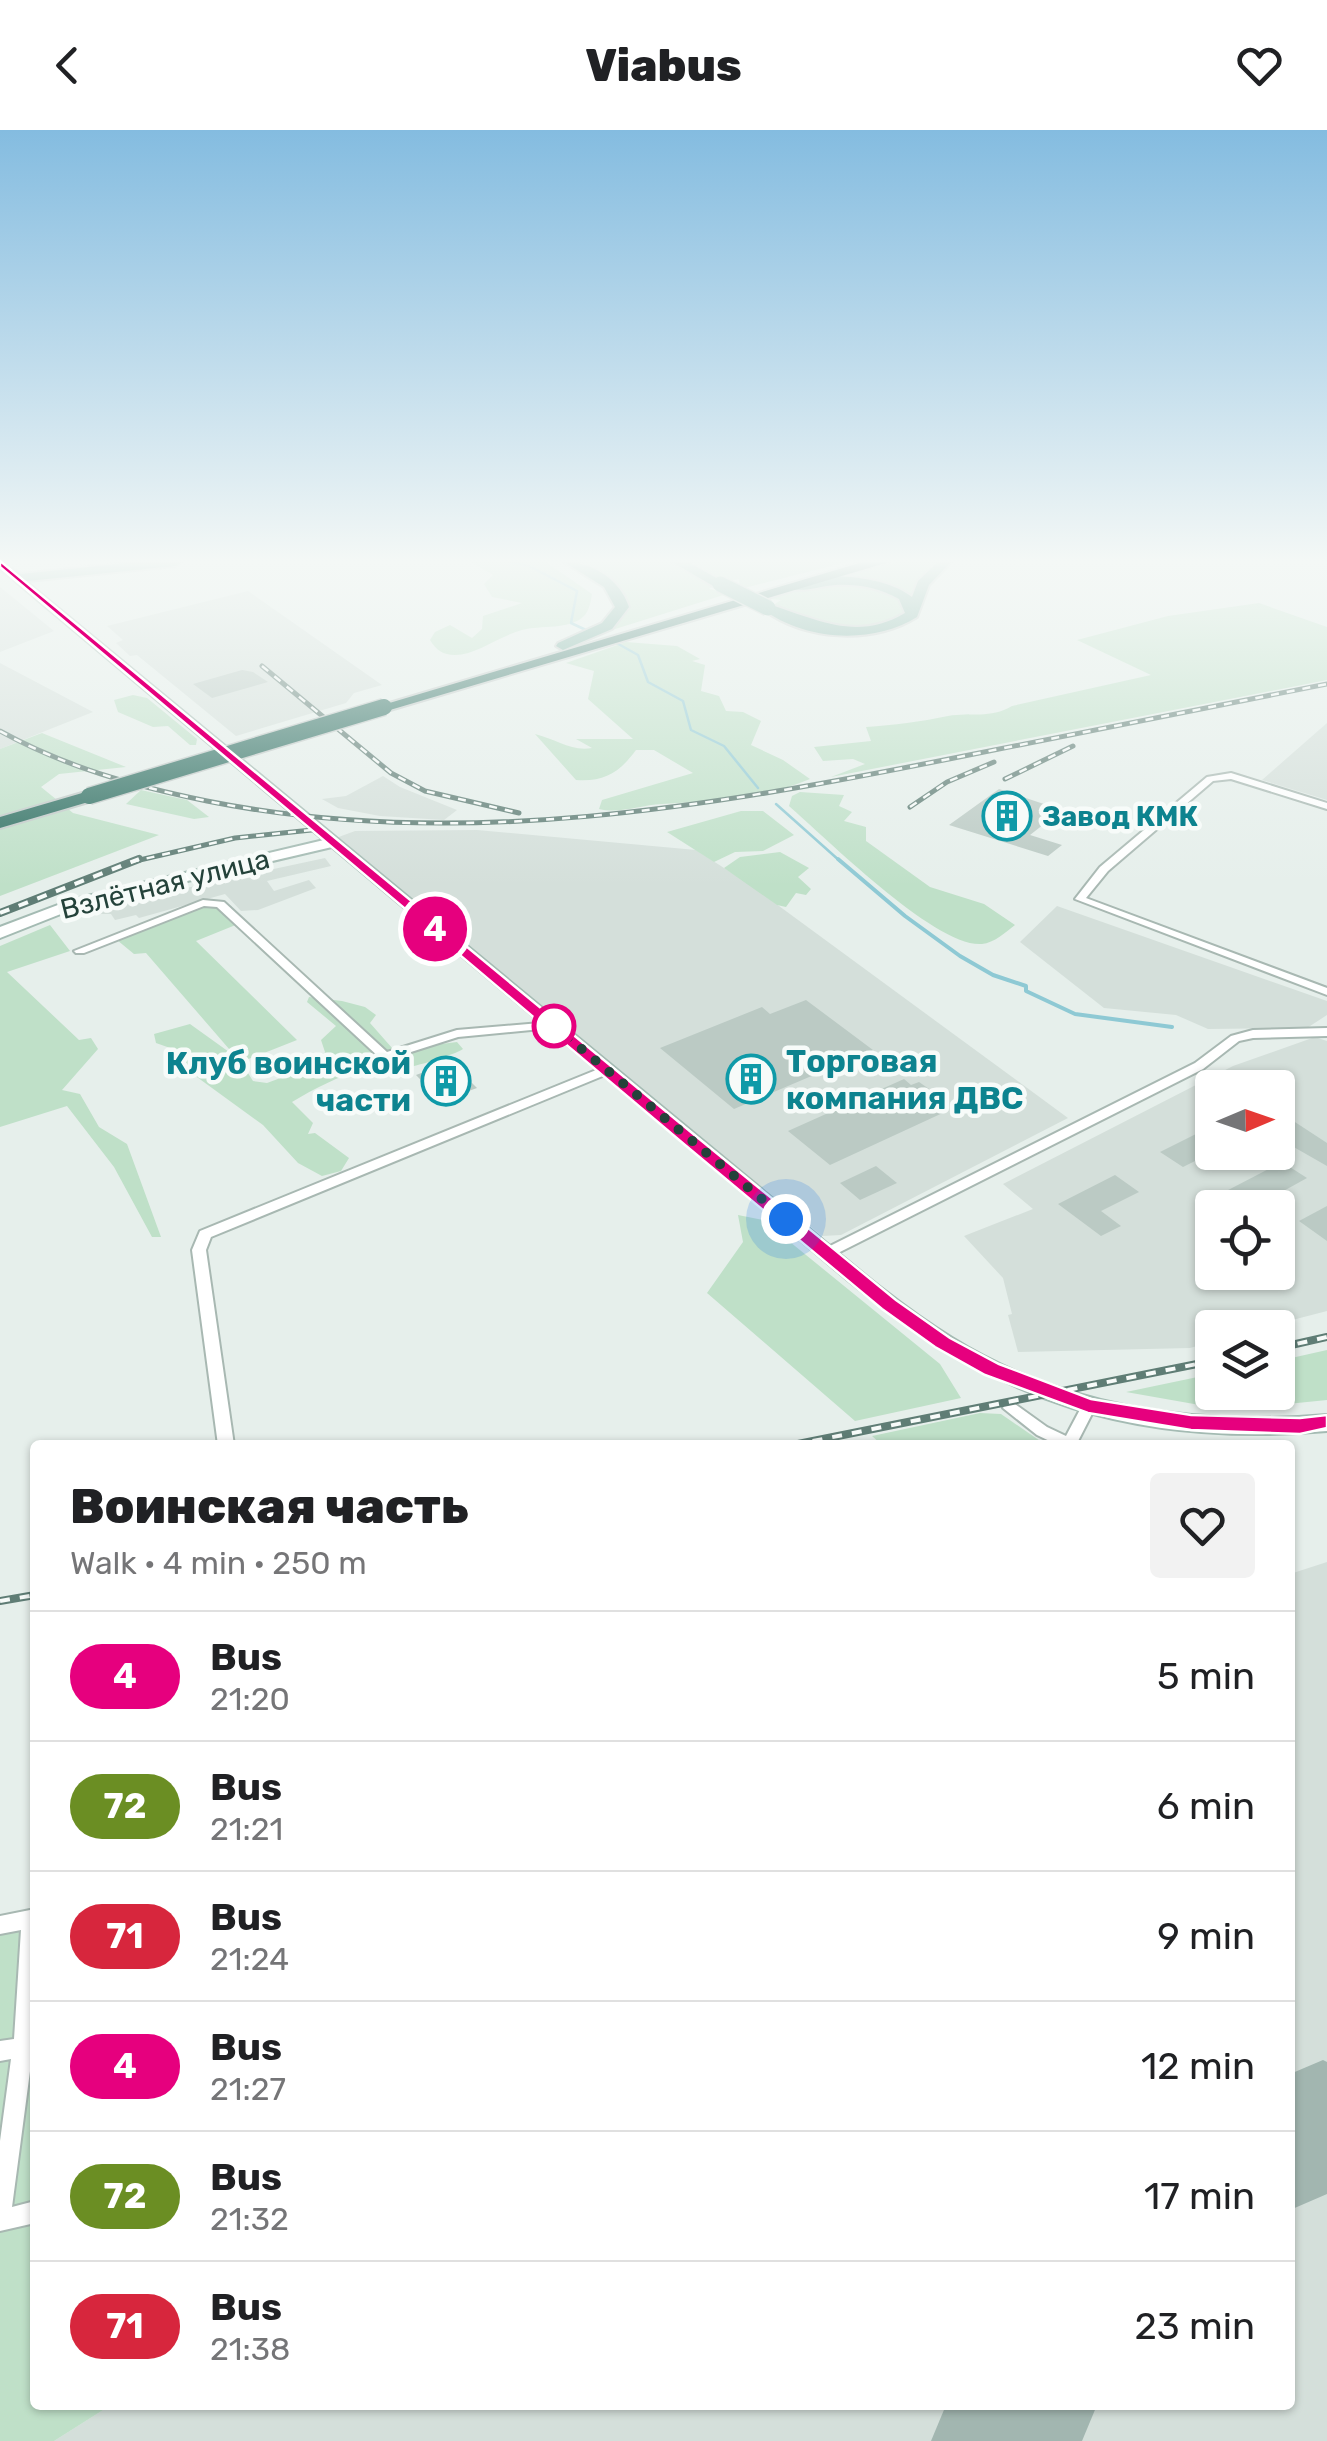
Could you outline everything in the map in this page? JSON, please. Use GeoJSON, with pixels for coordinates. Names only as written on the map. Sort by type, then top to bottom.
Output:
{"type":"FeatureCollection","features":[{"type":"Feature","properties":{"kind":"highway"},"geometry":{"type":"LineString","coordinates":[[0,820],[489,670]]}},
{"type":"Feature","properties":{"kind":"highway"},"geometry":{"type":"LineString","coordinates":[[381,705],[511,670]]}},
{"type":"Feature","properties":{"kind":"main road"},"geometry":{"type":"LineString","coordinates":[[127,670],[827,1253],[942,1342],[992,1370],[1088,1406],[1191,1422],[1282,1426],[1327,1423]]}},
{"type":"Feature","properties":{"kind":"main road","name":"Взлётная улица"},"geometry":{"type":"LineString","coordinates":[[0,933],[76,903],[332,843]]}},
{"type":"Feature","properties":{"kind":"street"},"geometry":{"type":"LineString","coordinates":[[1327,806],[1232,776],[1210,779],[1104,869],[1080,899],[1327,992]]}},
{"type":"Feature","properties":{"kind":"street"},"geometry":{"type":"LineString","coordinates":[[80,950],[204,903],[220,904],[385,1056],[457,1034],[552,1025]]}},
{"type":"Feature","properties":{"kind":"street"},"geometry":{"type":"LineString","coordinates":[[827,1253],[1198,1066],[1236,1038],[1327,1032]]}},
{"type":"Feature","properties":{"kind":"street"},"geometry":{"type":"LineString","coordinates":[[225,1440],[198,1250],[205,1234],[606,1070]]}},
{"type":"Feature","properties":{"kind":"street"},"geometry":{"type":"LineString","coordinates":[[1072,1440],[1088,1406]]}},
{"type":"Feature","properties":{"kind":"street"},"geometry":{"type":"LineString","coordinates":[[1010,1408],[1061,1440]]}},
{"type":"Feature","properties":{"kind":"street"},"geometry":{"type":"LineString","coordinates":[[0,1925],[30,1919]]}},
{"type":"Feature","properties":{"kind":"street"},"geometry":{"type":"LineString","coordinates":[[30,2015],[29,2047],[0,2218],[30,2213]]}},
{"type":"Feature","properties":{"kind":"street"},"geometry":{"type":"LineString","coordinates":[[0,2051],[29,2047]]}},
{"type":"Feature","properties":{"kind":"shaded area"},"geometry":{"type":"Polygon","coordinates":[[[0,670],[13,670],[93,712],[0,749],[0,670]]]}},
{"type":"Feature","properties":{"kind":"shaded area"},"geometry":{"type":"Polygon","coordinates":[[[155,670],[360,670],[382,685],[354,693],[346,703],[236,736],[155,670]]]}},
{"type":"Feature","properties":{"kind":"shaded area"},"geometry":{"type":"Polygon","coordinates":[[[1327,723],[1327,800],[1262,780],[1327,723]]]}},
{"type":"Feature","properties":{"kind":"shaded area"},"geometry":{"type":"Polygon","coordinates":[[[383,776],[457,810],[444,820],[380,816],[338,808],[322,799],[346,796],[383,776]]]}},
{"type":"Feature","properties":{"kind":"shaded area"},"geometry":{"type":"Polygon","coordinates":[[[477,830],[696,850],[749,884],[1068,1118],[841,1235],[822,1236],[336,838],[355,831],[477,830]]]}},
{"type":"Feature","properties":{"kind":"shaded area"},"geometry":{"type":"Polygon","coordinates":[[[325,858],[331,866],[267,881],[274,891],[309,880],[316,888],[258,910],[241,911],[225,894],[139,918],[136,915],[115,920],[111,914],[90,914],[98,907],[135,899],[138,903],[148,902],[163,893],[325,858]]]}},
{"type":"Feature","properties":{"kind":"shaded area"},"geometry":{"type":"Polygon","coordinates":[[[1057,906],[1327,1001],[1327,1015],[1307,1028],[1208,1029],[1176,1015],[1104,1008],[1020,942],[1057,906]]]}},
{"type":"Feature","properties":{"kind":"shaded area"},"geometry":{"type":"Polygon","coordinates":[[[1315,1037],[1327,1041],[1327,1311],[1295,1319],[1295,1310],[1195,1310],[1195,1347],[1190,1348],[1018,1352],[1003,1278],[964,1236],[1033,1209],[1003,1184],[1195,1085],[1195,1170],[1295,1170],[1295,1070],[1225,1070],[1315,1037]]]}},
{"type":"Feature","properties":{"kind":"shaded area"},"geometry":{"type":"Polygon","coordinates":[[[1327,1562],[1327,2441],[54,2441],[103,2410],[1295,2410],[1295,1572],[1327,1562]]]}},
{"type":"Feature","properties":{"kind":"green space"},"geometry":{"type":"Polygon","coordinates":[[[590,670],[704,670],[701,691],[719,696],[726,711],[743,712],[761,721],[751,745],[810,779],[737,798],[599,809],[602,800],[693,773],[654,750],[636,750],[610,774],[576,780],[535,734],[585,749],[592,748],[576,739],[633,739],[588,699],[594,671],[590,670]]]}},
{"type":"Feature","properties":{"kind":"green space"},"geometry":{"type":"Polygon","coordinates":[[[1140,670],[1327,670],[1327,680],[831,777],[865,764],[853,759],[823,761],[814,747],[871,741],[866,727],[996,712],[1151,675],[1140,670]]]}},
{"type":"Feature","properties":{"kind":"green space"},"geometry":{"type":"Polygon","coordinates":[[[133,695],[147,698],[197,739],[196,745],[190,745],[168,726],[153,727],[118,712],[114,700],[133,695]]]}},
{"type":"Feature","properties":{"kind":"green space"},"geometry":{"type":"Polygon","coordinates":[[[42,733],[126,767],[59,774],[41,787],[73,813],[159,835],[0,896],[0,749],[42,733]]]}},
{"type":"Feature","properties":{"kind":"green space"},"geometry":{"type":"Polygon","coordinates":[[[141,790],[187,800],[209,817],[194,819],[126,804],[141,790]]]}},
{"type":"Feature","properties":{"kind":"green space"},"geometry":{"type":"Polygon","coordinates":[[[800,792],[844,795],[839,806],[852,812],[844,821],[866,827],[866,841],[930,887],[984,904],[1015,925],[982,944],[962,941],[938,929],[854,865],[789,806],[792,796],[800,792]]]}},
{"type":"Feature","properties":{"kind":"green space"},"geometry":{"type":"Polygon","coordinates":[[[741,811],[763,811],[794,835],[763,851],[735,852],[714,862],[667,832],[741,811]]]}},
{"type":"Feature","properties":{"kind":"green space"},"geometry":{"type":"Polygon","coordinates":[[[780,852],[809,868],[798,877],[811,889],[806,895],[796,893],[786,907],[777,905],[724,868],[740,857],[780,852]]]}},
{"type":"Feature","properties":{"kind":"green space"},"geometry":{"type":"Polygon","coordinates":[[[204,906],[221,908],[238,924],[196,941],[297,1040],[241,1062],[253,1081],[267,1083],[321,1063],[325,1052],[321,1040],[336,1026],[307,1002],[309,997],[365,1007],[376,1015],[370,1023],[400,1057],[433,1045],[457,1042],[463,1049],[409,1067],[364,1068],[292,1102],[313,1123],[308,1134],[315,1133],[349,1158],[341,1171],[322,1176],[298,1163],[263,1125],[179,1064],[173,1049],[156,1043],[154,1034],[190,1024],[236,1057],[146,953],[134,954],[117,940],[204,906]]]}},
{"type":"Feature","properties":{"kind":"green space"},"geometry":{"type":"Polygon","coordinates":[[[50,925],[70,951],[7,972],[79,1040],[91,1038],[98,1049],[62,1090],[80,1094],[99,1127],[127,1144],[161,1237],[152,1237],[114,1167],[67,1106],[0,1127],[0,946],[50,925]]]}},
{"type":"Feature","properties":{"kind":"green space"},"geometry":{"type":"Polygon","coordinates":[[[738,1215],[763,1220],[940,1364],[961,1398],[855,1421],[707,1293],[743,1242],[738,1215]]]}},
{"type":"Feature","properties":{"kind":"green space"},"geometry":{"type":"Polygon","coordinates":[[[1327,1350],[1327,1400],[1295,1403],[1295,1357],[1327,1350]]]}},
{"type":"Feature","properties":{"kind":"green space"},"geometry":{"type":"Polygon","coordinates":[[[1195,1378],[1195,1404],[1126,1392],[1195,1378]]]}},
{"type":"Feature","properties":{"kind":"green space"},"geometry":{"type":"Polygon","coordinates":[[[980,1413],[1001,1414],[1039,1440],[876,1440],[872,1436],[980,1413]]]}},
{"type":"Feature","properties":{"kind":"green space"},"geometry":{"type":"Polygon","coordinates":[[[30,1908],[30,2410],[103,2410],[54,2441],[0,2441],[0,1916],[30,1908]]]}},
{"type":"Feature","properties":{"kind":"building"},"geometry":{"type":"Polygon","coordinates":[[[242,670],[268,682],[212,698],[193,684],[242,670]]]}},
{"type":"Feature","properties":{"kind":"building","name":"Завод КМК"},"geometry":{"type":"Polygon","coordinates":[[[999,789],[1062,810],[1030,835],[1062,845],[1048,856],[949,825],[999,789]]]}},
{"type":"Feature","properties":{"kind":"building","name":"Торговая компания ДВС"},"geometry":{"type":"Polygon","coordinates":[[[806,1000],[873,1050],[734,1109],[660,1048],[762,1007],[770,1014],[806,1000]]]}},
{"type":"Feature","properties":{"kind":"building","name":"Клуб воинской части"},"geometry":{"type":"Polygon","coordinates":[[[451,1062],[477,1088],[441,1101],[416,1075],[451,1062]]]}},
{"type":"Feature","properties":{"kind":"building"},"geometry":{"type":"Polygon","coordinates":[[[904,1079],[911,1085],[919,1082],[945,1100],[937,1104],[947,1111],[830,1165],[788,1131],[904,1079]]]}},
{"type":"Feature","properties":{"kind":"building"},"geometry":{"type":"Polygon","coordinates":[[[1295,1122],[1327,1143],[1327,1166],[1295,1148],[1295,1122]]]}},
{"type":"Feature","properties":{"kind":"building"},"geometry":{"type":"Polygon","coordinates":[[[1195,1134],[1195,1161],[1183,1167],[1160,1152],[1195,1134]]]}},
{"type":"Feature","properties":{"kind":"building"},"geometry":{"type":"Polygon","coordinates":[[[876,1166],[897,1183],[860,1200],[840,1183],[876,1166]]]}},
{"type":"Feature","properties":{"kind":"building"},"geometry":{"type":"Polygon","coordinates":[[[1267,1170],[1294,1170],[1307,1178],[1285,1190],[1228,1190],[1267,1170]]]}},
{"type":"Feature","properties":{"kind":"building"},"geometry":{"type":"Polygon","coordinates":[[[1115,1175],[1139,1192],[1101,1211],[1121,1226],[1101,1236],[1058,1204],[1115,1175]]]}},
{"type":"Feature","properties":{"kind":"building"},"geometry":{"type":"Polygon","coordinates":[[[1327,1206],[1327,1241],[1299,1221],[1327,1206]]]}},
{"type":"Feature","properties":{"kind":"waterway"},"geometry":{"type":"LineString","coordinates":[[643,670],[648,682],[683,701],[691,730],[724,746],[758,788]]}},
{"type":"Feature","properties":{"kind":"waterway"},"geometry":{"type":"LineString","coordinates":[[776,804],[841,862]]}},
{"type":"Feature","properties":{"kind":"waterway"},"geometry":{"type":"LineString","coordinates":[[838,859],[905,916],[993,975],[1026,986],[1026,991],[1075,1014],[1172,1027]]}},
{"type":"Feature","properties":{"kind":"runway"},"geometry":{"type":"LineString","coordinates":[[1295,2146],[1323,2118]]}},
{"type":"Feature","properties":{"kind":"runway"},"geometry":{"type":"LineString","coordinates":[[996,2441],[1027,2410]]}},
{"type":"Feature","properties":{"kind":"railway"},"geometry":{"type":"LineString","coordinates":[[267,670],[391,773],[425,791],[519,813]]}},
{"type":"Feature","properties":{"kind":"railway"},"geometry":{"type":"LineString","coordinates":[[0,731],[100,774],[207,801],[302,816],[397,823],[492,822],[682,806],[776,791],[1327,684]]}},
{"type":"Feature","properties":{"kind":"railway"},"geometry":{"type":"LineString","coordinates":[[1005,779],[1073,746]]}},
{"type":"Feature","properties":{"kind":"railway"},"geometry":{"type":"LineString","coordinates":[[910,807],[947,782],[994,762]]}},
{"type":"Feature","properties":{"kind":"railway"},"geometry":{"type":"LineString","coordinates":[[132,862],[235,838],[321,829]]}},
{"type":"Feature","properties":{"kind":"railway"},"geometry":{"type":"LineString","coordinates":[[132,862],[139,859]]}},
{"type":"Feature","properties":{"kind":"railway"},"geometry":{"type":"LineString","coordinates":[[0,913],[132,862]]}},
{"type":"Feature","properties":{"kind":"railway"},"geometry":{"type":"LineString","coordinates":[[1295,1344],[1327,1337]]}},
{"type":"Feature","properties":{"kind":"railway"},"geometry":{"type":"LineString","coordinates":[[818,1440],[1195,1364]]}},
{"type":"Feature","properties":{"kind":"railway"},"geometry":{"type":"LineString","coordinates":[[0,1601],[30,1596]]}},
{"type":"Feature","properties":{"kind":"bus line","name":"4"},"geometry":{"type":"LineString","coordinates":[[126,670],[691,1141],[889,1304],[942,1342],[992,1370],[1088,1406],[1140,1416],[1246,1426],[1327,1423]]}},
{"type":"Feature","properties":{"kind":"place","name":"Завод КМК"},"geometry":{"type":"Point","coordinates":[1007,816]}},
{"type":"Feature","properties":{"kind":"place","name":"Торговая компания ДВС"},"geometry":{"type":"Point","coordinates":[751,1079]}},
{"type":"Feature","properties":{"kind":"place","name":"Клуб воинской части"},"geometry":{"type":"Point","coordinates":[446,1081]}},
{"type":"Feature","properties":{"kind":"route"},"geometry":{"type":"LineString","coordinates":[[554,1026],[786,1219]]}}]}
